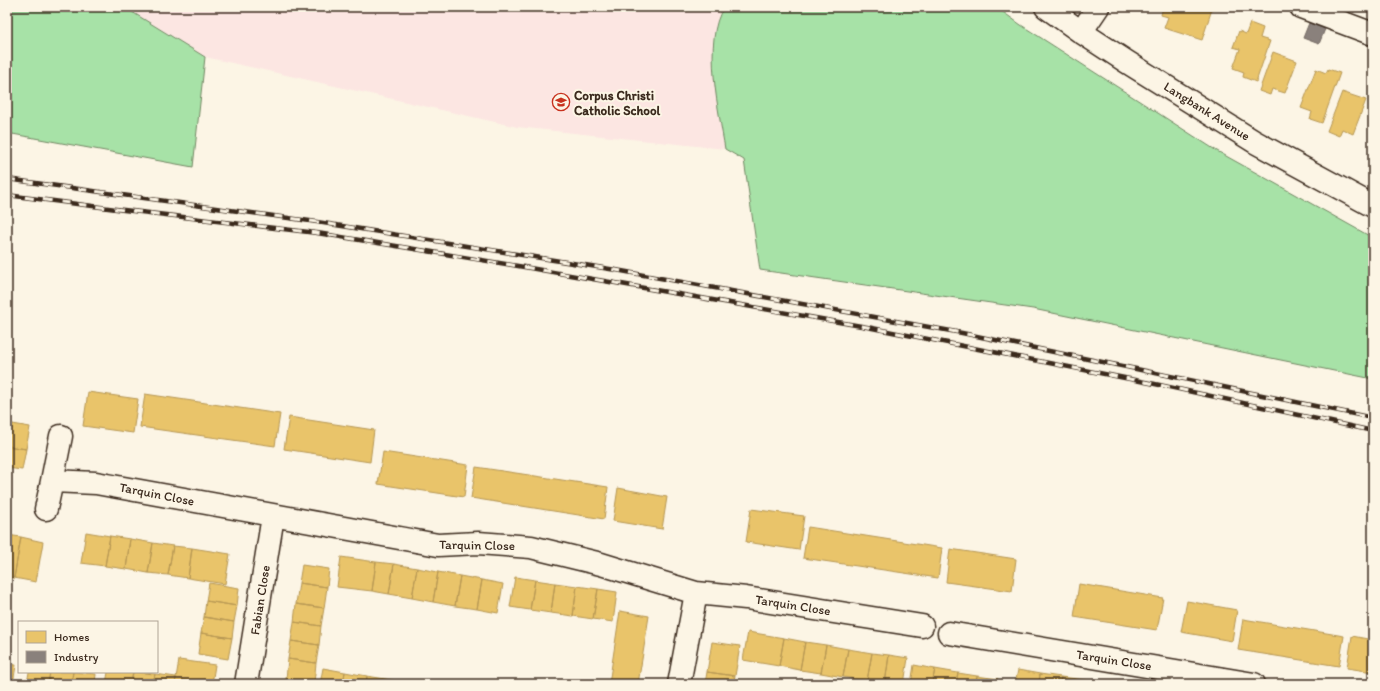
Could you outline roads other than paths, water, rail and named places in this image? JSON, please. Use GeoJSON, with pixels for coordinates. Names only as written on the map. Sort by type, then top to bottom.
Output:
{"type":"FeatureCollection","features":[{"type":"Feature","properties":{"kind":"street","name":"Langbank Avenue"},"geometry":{"type":"LineString","coordinates":[[1046,7],[1081,32],[1255,142],[1373,206]]}},
{"type":"Feature","properties":{"kind":"street"},"geometry":{"type":"LineString","coordinates":[[1081,32],[1098,7]]}},
{"type":"Feature","properties":{"kind":"street"},"geometry":{"type":"LineString","coordinates":[[1301,7],[1373,34]]}},
{"type":"Feature","properties":{"kind":"street"},"geometry":{"type":"LineString","coordinates":[[46,508],[61,436]]}},
{"type":"Feature","properties":{"kind":"street","name":"Tarquin Close"},"geometry":{"type":"LineString","coordinates":[[52,481],[96,483],[438,545],[478,543],[531,547],[600,564],[696,593],[746,598],[922,626]]}},
{"type":"Feature","properties":{"kind":"street","name":"Fabian Close"},"geometry":{"type":"LineString","coordinates":[[246,684],[273,516]]}},
{"type":"Feature","properties":{"kind":"street"},"geometry":{"type":"LineString","coordinates":[[680,684],[696,593]]}},
{"type":"Feature","properties":{"kind":"street","name":"Tarquin Close"},"geometry":{"type":"LineString","coordinates":[[949,633],[1159,676],[1254,684]]}},
{"type":"Feature","properties":{"kind":"railway"},"geometry":{"type":"LineString","coordinates":[[7,179],[317,222],[616,270],[962,333],[1373,418]]}},
{"type":"Feature","properties":{"kind":"railway"},"geometry":{"type":"LineString","coordinates":[[7,195],[317,233],[524,267],[867,327],[1155,384],[1373,431]]}},
{"type":"Feature","properties":{"kind":"place","name":"Corpus Christi Catholic School"},"geometry":{"type":"Point","coordinates":[561,102]}}]}
